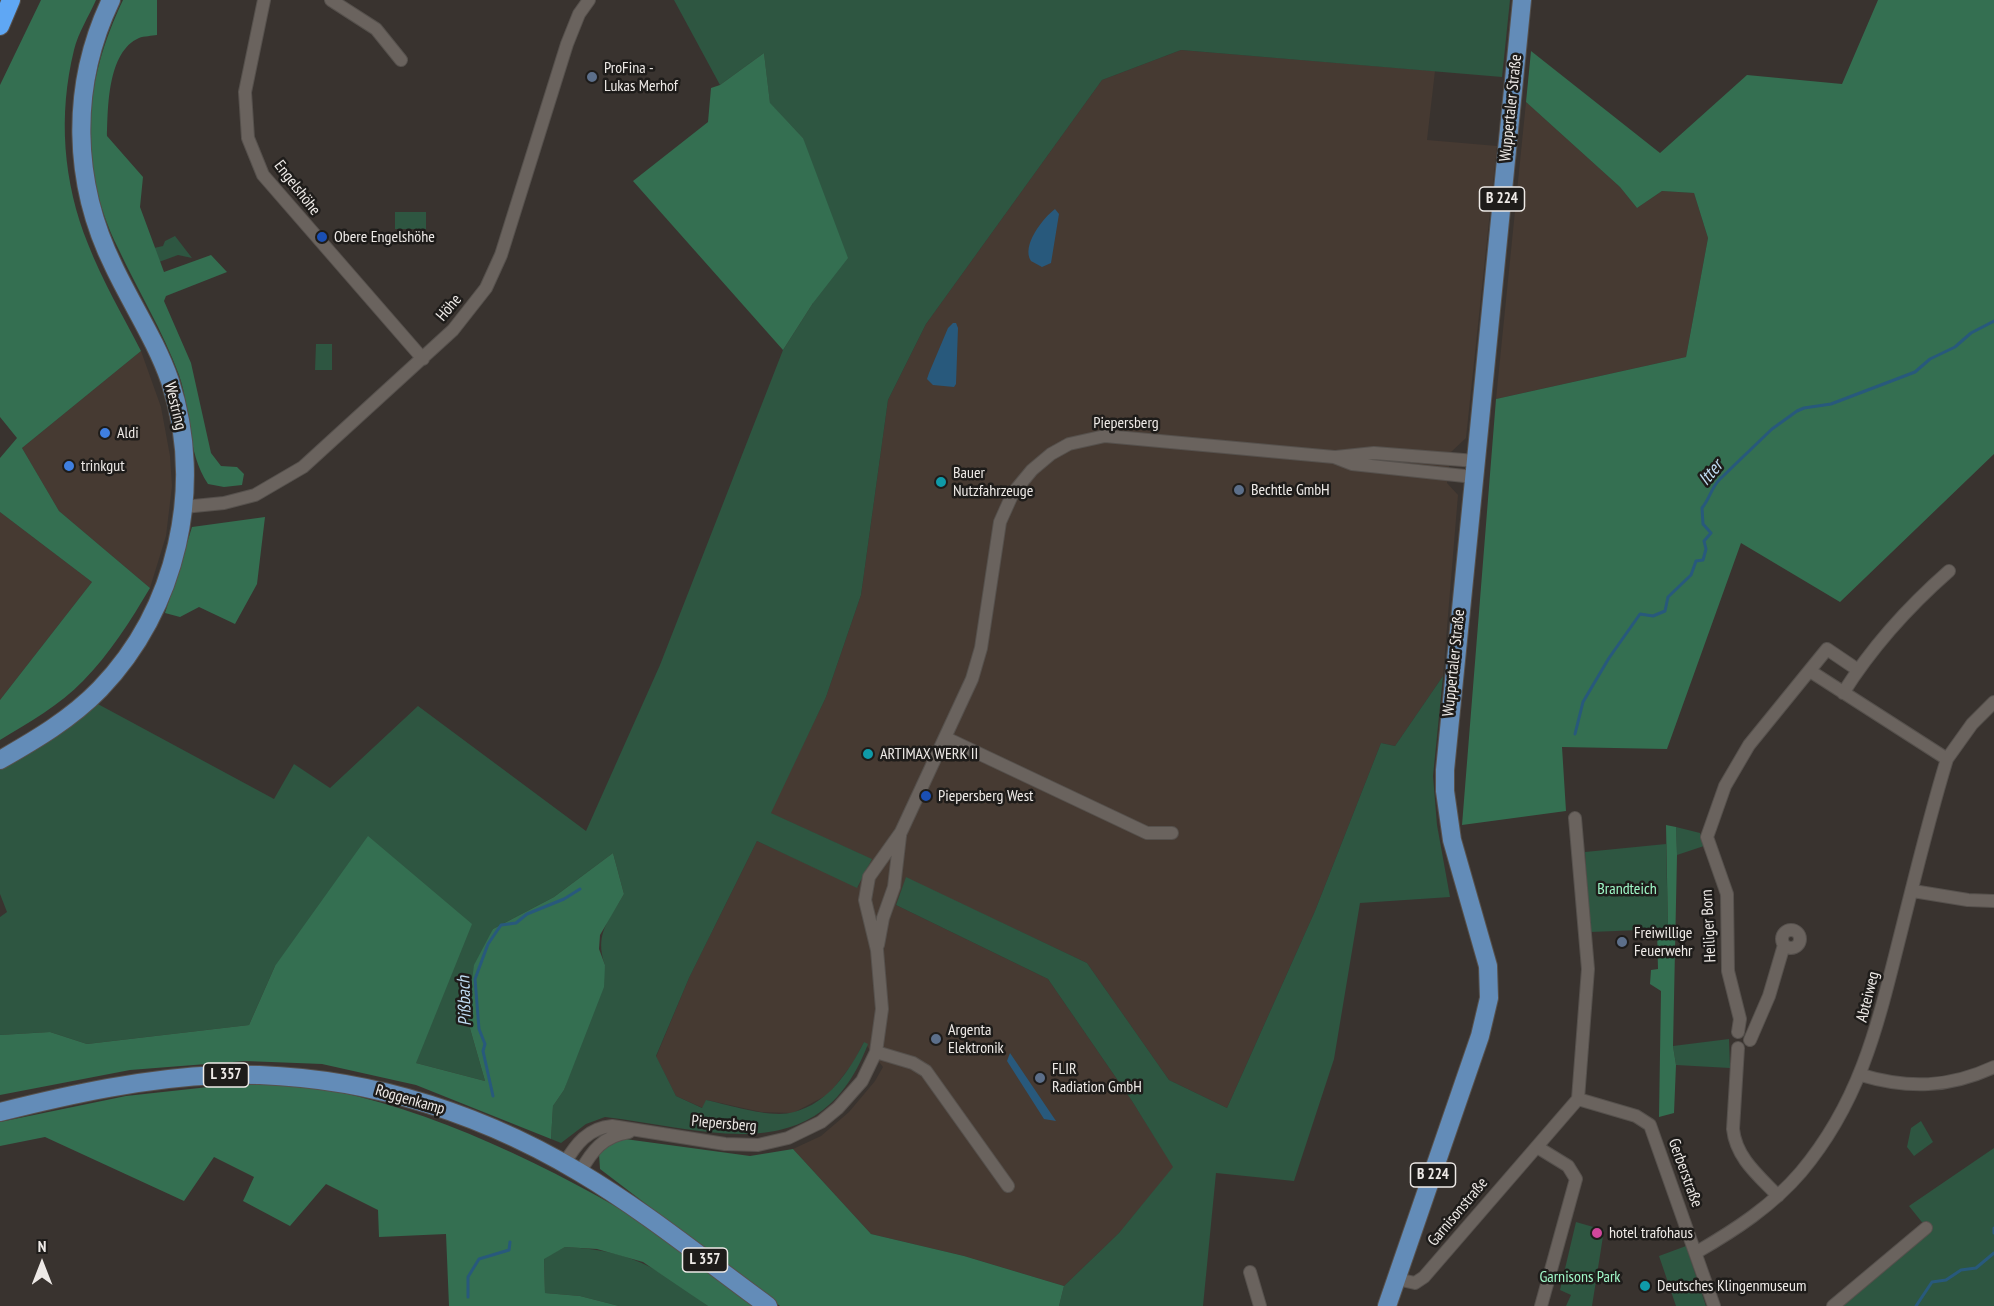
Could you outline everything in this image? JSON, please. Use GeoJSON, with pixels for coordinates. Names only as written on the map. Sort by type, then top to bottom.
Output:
{"type":"FeatureCollection","features":[{"type":"Feature","properties":{"kind":"highway"},"geometry":{"type":"LineString","coordinates":[[0,26],[11,0]]}},
{"type":"Feature","properties":{"kind":"main road","name":"Westring"},"geometry":{"type":"LineString","coordinates":[[0,760],[40,737],[70,715],[118,670],[145,629],[165,589],[179,539],[184,507],[184,443],[170,381],[113,266],[90,204],[84,176],[80,116],[85,74],[93,43],[111,0]]}},
{"type":"Feature","properties":{"kind":"main road","name":"Wuppertaler Straße"},"geometry":{"type":"LineString","coordinates":[[1387,1306],[1480,1036],[1490,992],[1488,966],[1452,840],[1445,791],[1449,722],[1522,0]]}},
{"type":"Feature","properties":{"kind":"main road","name":"Roggenkamp"},"geometry":{"type":"LineString","coordinates":[[0,1112],[108,1088],[189,1077],[243,1075],[306,1078],[371,1089],[450,1111],[499,1130],[572,1168],[768,1306]]}},
{"type":"Feature","properties":{"kind":"street","name":"Engelshöhe"},"geometry":{"type":"LineString","coordinates":[[264,0],[245,92],[248,138],[263,175],[423,359]]}},
{"type":"Feature","properties":{"kind":"street"},"geometry":{"type":"LineString","coordinates":[[331,0],[376,29],[400,60]]}},
{"type":"Feature","properties":{"kind":"street","name":"Höhe"},"geometry":{"type":"LineString","coordinates":[[184,507],[224,503],[255,495],[303,466],[453,330],[490,280],[501,255],[567,44],[579,14],[589,0]]}},
{"type":"Feature","properties":{"kind":"street","name":"Piepersberg"},"geometry":{"type":"LineString","coordinates":[[572,1168],[583,1138],[600,1127],[638,1130],[740,1145],[788,1138],[821,1122],[838,1108],[862,1081],[876,1052],[882,1009],[877,950],[867,914],[866,887],[874,867],[901,832],[978,666],[996,538],[1005,505],[1032,470],[1051,454],[1087,439],[1116,436],[1334,457],[1374,453],[1475,469]]}},
{"type":"Feature","properties":{"kind":"street"},"geometry":{"type":"LineString","coordinates":[[1843,693],[1858,670],[1922,595],[1949,571]]}},
{"type":"Feature","properties":{"kind":"street","name":"Heiliger Born"},"geometry":{"type":"LineString","coordinates":[[1778,1196],[1745,1160],[1735,1141],[1734,1100],[1738,1048],[1733,1039],[1738,1032],[1740,1019],[1728,971],[1727,894],[1707,837],[1734,769],[1749,745],[1827,649],[1858,670]]}},
{"type":"Feature","properties":{"kind":"street"},"geometry":{"type":"LineString","coordinates":[[1810,671],[1947,759]]}},
{"type":"Feature","properties":{"kind":"street","name":"Abteiweg"},"geometry":{"type":"LineString","coordinates":[[1697,1252],[1743,1224],[1778,1196],[1819,1148],[1841,1115],[1861,1075],[1876,1032],[1947,759],[1972,724],[1994,702]]}},
{"type":"Feature","properties":{"kind":"street"},"geometry":{"type":"LineString","coordinates":[[946,738],[1147,833],[1172,833]]}},
{"type":"Feature","properties":{"kind":"street"},"geometry":{"type":"LineString","coordinates":[[1575,818],[1588,969],[1578,1100]]}},
{"type":"Feature","properties":{"kind":"street","name":"Piepersberg"},"geometry":{"type":"LineString","coordinates":[[877,950],[883,918],[894,886],[901,832]]}},
{"type":"Feature","properties":{"kind":"street"},"geometry":{"type":"LineString","coordinates":[[1913,891],[1968,900],[1994,901]]}},
{"type":"Feature","properties":{"kind":"street"},"geometry":{"type":"LineString","coordinates":[[1738,1048],[1746,1047],[1770,996],[1784,945]]}},
{"type":"Feature","properties":{"kind":"street"},"geometry":{"type":"LineString","coordinates":[[1738,1032],[1746,1033],[1750,1040]]}},
{"type":"Feature","properties":{"kind":"street"},"geometry":{"type":"LineString","coordinates":[[876,1052],[913,1063],[926,1071],[1008,1186]]}},
{"type":"Feature","properties":{"kind":"street"},"geometry":{"type":"LineString","coordinates":[[1861,1075],[1900,1085],[1924,1086],[1958,1081],[1994,1067]]}},
{"type":"Feature","properties":{"kind":"street","name":"Garnisonstraße"},"geometry":{"type":"LineString","coordinates":[[1398,1279],[1415,1283],[1424,1277],[1578,1100]]}},
{"type":"Feature","properties":{"kind":"street","name":"Gerberstraße"},"geometry":{"type":"LineString","coordinates":[[1578,1100],[1636,1116],[1650,1125],[1697,1252],[1714,1306]]}},
{"type":"Feature","properties":{"kind":"street","name":"Piepersberg"},"geometry":{"type":"LineString","coordinates":[[572,1168],[603,1141],[622,1133],[638,1130]]}},
{"type":"Feature","properties":{"kind":"street"},"geometry":{"type":"LineString","coordinates":[[1537,1147],[1565,1163],[1576,1179],[1541,1306]]}},
{"type":"Feature","properties":{"kind":"street"},"geometry":{"type":"LineString","coordinates":[[1833,1306],[1926,1228]]}},
{"type":"Feature","properties":{"kind":"street"},"geometry":{"type":"LineString","coordinates":[[1250,1272],[1260,1306]]}},
{"type":"Feature","properties":{"kind":"shaded area"},"geometry":{"type":"Polygon","coordinates":[[[1181,50],[1435,71],[1427,140],[1497,146],[1466,438],[1451,452],[1447,483],[1458,495],[1443,676],[1395,746],[1381,743],[1315,911],[1227,1108],[1169,1080],[1087,963],[906,878],[896,905],[1048,979],[1132,1101],[1174,1167],[1119,1233],[1064,1286],[964,1256],[871,1234],[793,1149],[821,1136],[849,1112],[875,1081],[883,1067],[864,1042],[853,1063],[829,1094],[793,1113],[761,1112],[707,1100],[703,1108],[676,1096],[656,1057],[689,978],[757,841],[858,887],[871,859],[770,813],[826,697],[861,595],[888,400],[926,324],[1102,80],[1181,50]]]}},
{"type":"Feature","properties":{"kind":"shaded area"},"geometry":{"type":"Polygon","coordinates":[[[1526,102],[1620,187],[1637,208],[1662,191],[1694,193],[1708,238],[1686,357],[1496,399],[1526,102]]]}},
{"type":"Feature","properties":{"kind":"shaded area"},"geometry":{"type":"Polygon","coordinates":[[[141,351],[161,407],[170,456],[172,486],[166,536],[150,588],[59,511],[22,448],[141,351]]]}},
{"type":"Feature","properties":{"kind":"shaded area"},"geometry":{"type":"Polygon","coordinates":[[[0,512],[92,582],[0,700],[0,512]]]}},
{"type":"Feature","properties":{"kind":"green space"},"geometry":{"type":"Polygon","coordinates":[[[41,0],[96,0],[76,44],[69,74],[65,124],[68,173],[88,244],[141,351],[22,448],[59,511],[150,588],[111,649],[93,671],[54,706],[0,740],[0,700],[92,582],[0,512],[0,458],[17,438],[0,417],[0,85],[41,0]]]}},
{"type":"Feature","properties":{"kind":"green space"},"geometry":{"type":"Polygon","coordinates":[[[123,0],[157,0],[157,35],[139,38],[128,45],[121,55],[111,82],[107,136],[143,177],[140,207],[164,272],[211,255],[227,272],[166,296],[164,301],[191,363],[211,453],[221,466],[237,467],[244,474],[242,485],[224,487],[208,484],[201,471],[193,445],[179,375],[158,327],[118,248],[96,185],[91,154],[90,124],[93,93],[110,31],[123,0]]]}},
{"type":"Feature","properties":{"kind":"green space"},"geometry":{"type":"Polygon","coordinates":[[[674,0],[1510,0],[1502,77],[1181,50],[1102,80],[926,324],[888,400],[861,595],[826,697],[771,813],[872,859],[857,888],[757,841],[689,978],[656,1056],[676,1096],[702,1108],[706,1100],[762,1113],[785,1114],[806,1108],[828,1094],[852,1064],[864,1042],[868,1044],[847,1085],[821,1112],[791,1127],[757,1133],[721,1133],[683,1129],[605,1117],[586,1124],[561,1143],[551,1139],[553,1106],[564,1090],[605,965],[602,954],[602,936],[608,920],[624,894],[613,853],[554,897],[493,929],[467,1018],[485,1081],[416,1063],[275,966],[249,1025],[87,1044],[50,1032],[0,1035],[0,917],[7,912],[0,894],[0,769],[96,703],[274,799],[294,764],[330,788],[418,706],[586,831],[660,665],[783,350],[813,303],[803,138],[770,104],[764,53],[720,85],[674,0]]]}},
{"type":"Feature","properties":{"kind":"green space"},"geometry":{"type":"Polygon","coordinates":[[[1878,0],[1994,0],[1994,454],[1840,602],[1741,543],[1667,749],[1562,747],[1566,811],[1462,825],[1496,399],[1686,357],[1708,238],[1694,193],[1662,191],[1637,208],[1620,187],[1526,102],[1531,51],[1660,153],[1747,75],[1842,84],[1878,0]]]}},
{"type":"Feature","properties":{"kind":"green space"},"geometry":{"type":"Polygon","coordinates":[[[764,53],[770,103],[803,138],[848,258],[813,303],[783,350],[633,181],[708,122],[711,88],[720,85],[764,53]]]}},
{"type":"Feature","properties":{"kind":"green space"},"geometry":{"type":"Polygon","coordinates":[[[395,212],[426,212],[426,229],[395,229],[395,212]]]}},
{"type":"Feature","properties":{"kind":"green space"},"geometry":{"type":"Polygon","coordinates":[[[175,236],[192,258],[178,255],[159,262],[154,248],[163,246],[165,241],[175,236]]]}},
{"type":"Feature","properties":{"kind":"green space"},"geometry":{"type":"Polygon","coordinates":[[[316,344],[332,344],[332,370],[315,370],[316,344]]]}},
{"type":"Feature","properties":{"kind":"green space"},"geometry":{"type":"Polygon","coordinates":[[[265,517],[257,584],[235,624],[199,607],[180,617],[165,613],[192,527],[265,517]]]}},
{"type":"Feature","properties":{"kind":"green space"},"geometry":{"type":"Polygon","coordinates":[[[1443,676],[1433,776],[1437,825],[1450,897],[1360,903],[1334,1059],[1294,1181],[1216,1173],[1203,1306],[1059,1306],[1064,1286],[1119,1233],[1173,1167],[1132,1101],[1048,979],[896,905],[906,877],[1087,963],[1169,1080],[1227,1108],[1315,911],[1381,743],[1395,746],[1443,676]]]}},
{"type":"Feature","properties":{"kind":"green space"},"geometry":{"type":"Polygon","coordinates":[[[1666,825],[1676,827],[1673,1046],[1676,1065],[1674,1113],[1659,1117],[1661,991],[1650,984],[1651,970],[1658,969],[1657,930],[1668,929],[1666,825]]]}},
{"type":"Feature","properties":{"kind":"green space"},"geometry":{"type":"Polygon","coordinates":[[[1676,827],[1700,833],[1704,846],[1677,855],[1676,827]]]}},
{"type":"Feature","properties":{"kind":"green space"},"geometry":{"type":"Polygon","coordinates":[[[368,836],[472,924],[416,1063],[485,1081],[467,1018],[474,965],[493,929],[554,897],[613,853],[624,894],[600,935],[599,949],[605,965],[604,987],[564,1090],[553,1106],[551,1139],[416,1085],[322,1064],[245,1061],[130,1070],[0,1095],[0,1035],[50,1032],[87,1044],[249,1025],[275,966],[368,836]]]}},
{"type":"Feature","properties":{"kind":"green space","name":"Brandteich"},"geometry":{"type":"Polygon","coordinates":[[[1666,844],[1668,929],[1590,932],[1585,852],[1666,844]]]}},
{"type":"Feature","properties":{"kind":"green space"},"geometry":{"type":"Polygon","coordinates":[[[1729,1039],[1730,1068],[1676,1065],[1673,1046],[1729,1039]]]}},
{"type":"Feature","properties":{"kind":"green space"},"geometry":{"type":"Polygon","coordinates":[[[227,1085],[303,1086],[358,1096],[403,1109],[491,1143],[576,1185],[656,1230],[759,1306],[708,1306],[643,1262],[597,1249],[565,1247],[544,1259],[545,1293],[580,1296],[619,1306],[449,1306],[446,1234],[379,1237],[378,1210],[326,1184],[290,1226],[243,1201],[254,1177],[214,1157],[184,1201],[45,1137],[0,1146],[0,1122],[126,1096],[227,1085]]]}},
{"type":"Feature","properties":{"kind":"green space"},"geometry":{"type":"Polygon","coordinates":[[[1921,1121],[1933,1142],[1914,1156],[1907,1147],[1911,1128],[1921,1121]]]}},
{"type":"Feature","properties":{"kind":"green space"},"geometry":{"type":"Polygon","coordinates":[[[625,1139],[750,1156],[793,1149],[871,1234],[964,1256],[1064,1286],[1059,1306],[780,1306],[600,1169],[599,1154],[613,1142],[625,1139]]]}},
{"type":"Feature","properties":{"kind":"green space"},"geometry":{"type":"Polygon","coordinates":[[[1994,1148],[1994,1306],[1842,1306],[1929,1231],[1909,1206],[1994,1148]]]}},
{"type":"Feature","properties":{"kind":"green space","name":"Garnisons Park"},"geometry":{"type":"Polygon","coordinates":[[[1576,1222],[1604,1230],[1592,1306],[1566,1306],[1571,1295],[1560,1290],[1576,1222]]]}},
{"type":"Feature","properties":{"kind":"green space"},"geometry":{"type":"Polygon","coordinates":[[[1686,1246],[1706,1306],[1676,1306],[1659,1256],[1686,1246]]]}},
{"type":"Feature","properties":{"kind":"green space"},"geometry":{"type":"Polygon","coordinates":[[[565,1247],[608,1252],[642,1263],[673,1281],[708,1306],[619,1306],[580,1296],[545,1293],[544,1258],[565,1247]]]}},
{"type":"Feature","properties":{"kind":"water"},"geometry":{"type":"Polygon","coordinates":[[[1055,209],[1059,214],[1051,263],[1042,267],[1031,261],[1029,248],[1039,225],[1055,209]]]}},
{"type":"Feature","properties":{"kind":"water"},"geometry":{"type":"Polygon","coordinates":[[[956,323],[958,328],[956,384],[954,387],[933,385],[927,379],[948,328],[956,323]]]}},
{"type":"Feature","properties":{"kind":"water"},"geometry":{"type":"Polygon","coordinates":[[[1010,1053],[1056,1121],[1044,1119],[1007,1061],[1010,1053]]]}},
{"type":"Feature","properties":{"kind":"waterway","name":"Itter"},"geometry":{"type":"LineString","coordinates":[[1575,734],[1583,702],[1609,658],[1640,614],[1653,616],[1665,611],[1668,597],[1691,575],[1696,561],[1703,560],[1706,549],[1704,541],[1711,533],[1703,524],[1702,508],[1720,479],[1772,429],[1797,411],[1831,404],[1915,372],[1930,359],[1955,347],[1971,333],[1994,321]]}},
{"type":"Feature","properties":{"kind":"waterway","name":"Pißbach"},"geometry":{"type":"LineString","coordinates":[[493,1096],[483,1051],[485,1044],[479,1029],[475,979],[488,944],[501,925],[516,923],[527,914],[564,899],[580,889]]}},
{"type":"Feature","properties":{"kind":"waterway"},"geometry":{"type":"LineString","coordinates":[[1994,1228],[1994,1233]]}},
{"type":"Feature","properties":{"kind":"waterway","name":"Pißbach"},"geometry":{"type":"LineString","coordinates":[[468,1297],[468,1277],[479,1259],[509,1250],[510,1242]]}},
{"type":"Feature","properties":{"kind":"waterway"},"geometry":{"type":"LineString","coordinates":[[1916,1306],[1932,1282],[1946,1280],[1961,1270],[1976,1268],[1994,1253]]}},
{"type":"Feature","properties":{"kind":"place","name":"ProFina - Lukas Merhof"},"geometry":{"type":"Point","coordinates":[592,77]}},
{"type":"Feature","properties":{"kind":"place","name":"Obere Engelshöhe"},"geometry":{"type":"Point","coordinates":[322,237]}},
{"type":"Feature","properties":{"kind":"place","name":"Aldi"},"geometry":{"type":"Point","coordinates":[105,433]}},
{"type":"Feature","properties":{"kind":"place","name":"trinkgut"},"geometry":{"type":"Point","coordinates":[69,466]}},
{"type":"Feature","properties":{"kind":"place","name":"Bauer Nutzfahrzeuge"},"geometry":{"type":"Point","coordinates":[941,482]}},
{"type":"Feature","properties":{"kind":"place","name":"Bechtle GmbH"},"geometry":{"type":"Point","coordinates":[1239,490]}},
{"type":"Feature","properties":{"kind":"place","name":"ARTIMAX WERK II"},"geometry":{"type":"Point","coordinates":[868,754]}},
{"type":"Feature","properties":{"kind":"place","name":"Piepersberg West"},"geometry":{"type":"Point","coordinates":[926,796]}},
{"type":"Feature","properties":{"kind":"place","name":"Freiwillige Feuerwehr"},"geometry":{"type":"Point","coordinates":[1622,942]}},
{"type":"Feature","properties":{"kind":"place","name":"Argenta Elektronik"},"geometry":{"type":"Point","coordinates":[936,1039]}},
{"type":"Feature","properties":{"kind":"place","name":"FLIR Radiation GmbH"},"geometry":{"type":"Point","coordinates":[1040,1078]}},
{"type":"Feature","properties":{"kind":"place","name":"hotel trafohaus"},"geometry":{"type":"Point","coordinates":[1597,1233]}},
{"type":"Feature","properties":{"kind":"place","name":"Deutsches Klingenmuseum"},"geometry":{"type":"Point","coordinates":[1645,1286]}}]}
